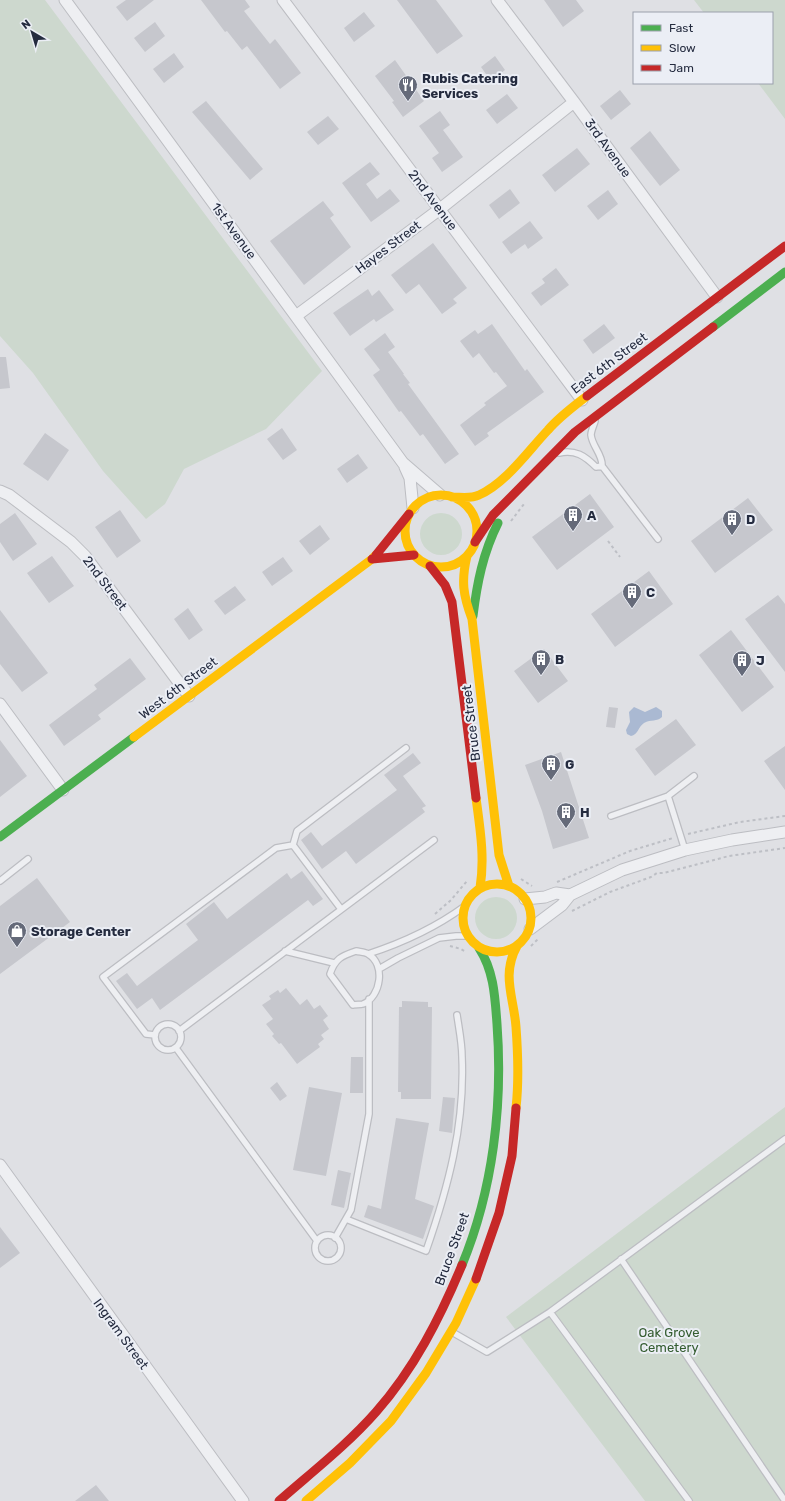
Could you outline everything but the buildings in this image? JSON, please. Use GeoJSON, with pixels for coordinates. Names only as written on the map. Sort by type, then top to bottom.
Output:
{"type":"FeatureCollection","features":[{"type":"Feature","properties":{"kind":"street","name":"1st Avenue"},"geometry":{"type":"LineString","coordinates":[[65,0],[403,463],[410,478],[411,511]]}},
{"type":"Feature","properties":{"kind":"street","name":"2nd Avenue"},"geometry":{"type":"LineString","coordinates":[[283,0],[582,400]]}},
{"type":"Feature","properties":{"kind":"street","name":"3rd Avenue"},"geometry":{"type":"LineString","coordinates":[[497,0],[717,297]]}},
{"type":"Feature","properties":{"kind":"street","name":"Hayes Street"},"geometry":{"type":"LineString","coordinates":[[296,316],[440,209],[574,102]]}},
{"type":"Feature","properties":{"kind":"street","name":"East 6th Street"},"geometry":{"type":"LineString","coordinates":[[452,497],[470,498],[491,488],[507,474],[550,426],[785,246]]}},
{"type":"Feature","properties":{"kind":"street"},"geometry":{"type":"LineString","coordinates":[[475,542],[477,532],[473,514],[461,501],[452,497],[440,495],[420,501],[411,511],[405,525],[405,536],[408,546],[414,555],[422,562],[430,566],[440,567],[450,566],[459,562],[467,556],[493,515],[575,432],[785,272]]}},
{"type":"Feature","properties":{"kind":"street","name":"1st Avenue"},"geometry":{"type":"LineString","coordinates":[[403,463],[440,495]]}},
{"type":"Feature","properties":{"kind":"street","name":"2nd Street"},"geometry":{"type":"LineString","coordinates":[[0,491],[9,495],[71,542],[189,696]]}},
{"type":"Feature","properties":{"kind":"street"},"geometry":{"type":"LineString","coordinates":[[472,619],[478,578],[486,547],[500,519],[517,491]]}},
{"type":"Feature","properties":{"kind":"street","name":"West 6th Street"},"geometry":{"type":"LineString","coordinates":[[0,837],[372,559],[411,511]]}},
{"type":"Feature","properties":{"kind":"street"},"geometry":{"type":"LineString","coordinates":[[372,559],[414,555]]}},
{"type":"Feature","properties":{"kind":"street","name":"Bruce Street"},"geometry":{"type":"LineString","coordinates":[[467,556],[462,584],[465,601],[472,619],[499,855],[509,886]]}},
{"type":"Feature","properties":{"kind":"street","name":"Bruce Street"},"geometry":{"type":"LineString","coordinates":[[430,566],[447,587],[451,596],[482,848],[482,876],[480,888]]}},
{"type":"Feature","properties":{"kind":"street"},"geometry":{"type":"LineString","coordinates":[[0,704],[63,790]]}},
{"type":"Feature","properties":{"kind":"street"},"geometry":{"type":"LineString","coordinates":[[530,929],[562,905],[570,895],[622,870],[685,850],[732,840],[785,832]]}},
{"type":"Feature","properties":{"kind":"street"},"geometry":{"type":"LineString","coordinates":[[494,884],[509,886],[516,889],[526,899],[531,914],[530,929],[527,936],[510,950],[499,952],[487,951],[479,948],[464,929],[463,922],[465,906],[468,899],[480,888],[494,884]]}},
{"type":"Feature","properties":{"kind":"street"},"geometry":{"type":"LineString","coordinates":[[526,899],[545,897],[556,893],[570,895]]}},
{"type":"Feature","properties":{"kind":"street"},"geometry":{"type":"LineString","coordinates":[[306,1501],[345,1468],[371,1442],[389,1422],[426,1372],[452,1332],[463,1311],[492,1238],[507,1180],[514,1139],[518,1056],[516,1026],[508,969],[516,946]]}},
{"type":"Feature","properties":{"kind":"street","name":"Bruce Street"},"geometry":{"type":"LineString","coordinates":[[279,1501],[343,1446],[373,1415],[396,1386],[438,1318],[460,1272],[485,1194],[495,1133],[499,1084],[499,1037],[493,983],[487,958],[479,948]]}},
{"type":"Feature","properties":{"kind":"street","name":"Ingram Street"},"geometry":{"type":"LineString","coordinates":[[0,1165],[243,1501]]}},
{"type":"Feature","properties":{"kind":"street"},"geometry":{"type":"LineString","coordinates":[[452,1332],[447,1325],[446,1318],[464,1278],[460,1272]]}},
{"type":"Feature","properties":{"kind":"street"},"geometry":{"type":"LineString","coordinates":[[396,1386],[416,1366],[435,1340],[452,1332]]}},
{"type":"Feature","properties":{"kind":"lane"},"geometry":{"type":"LineString","coordinates":[[597,415],[591,434],[594,447],[602,462],[602,466],[658,539]]}},
{"type":"Feature","properties":{"kind":"lane"},"geometry":{"type":"LineString","coordinates":[[552,454],[567,451],[581,454],[596,467],[602,466]]}},
{"type":"Feature","properties":{"kind":"lane"},"geometry":{"type":"LineString","coordinates":[[293,845],[297,831],[406,748]]}},
{"type":"Feature","properties":{"kind":"lane"},"geometry":{"type":"LineString","coordinates":[[611,816],[668,796],[694,776]]}},
{"type":"Feature","properties":{"kind":"lane"},"geometry":{"type":"LineString","coordinates":[[668,796],[685,850]]}},
{"type":"Feature","properties":{"kind":"lane"},"geometry":{"type":"LineString","coordinates":[[179,1031],[434,840]]}},
{"type":"Feature","properties":{"kind":"lane"},"geometry":{"type":"LineString","coordinates":[[293,845],[342,909]]}},
{"type":"Feature","properties":{"kind":"lane"},"geometry":{"type":"LineString","coordinates":[[155,1035],[146,1034],[103,977],[276,848],[293,845]]}},
{"type":"Feature","properties":{"kind":"lane"},"geometry":{"type":"LineString","coordinates":[[0,881],[28,859]]}},
{"type":"Feature","properties":{"kind":"lane"},"geometry":{"type":"LineString","coordinates":[[368,954],[391,946],[434,926],[465,906]]}},
{"type":"Feature","properties":{"kind":"lane"},"geometry":{"type":"LineString","coordinates":[[379,968],[439,938],[468,936]]}},
{"type":"Feature","properties":{"kind":"lane"},"geometry":{"type":"LineString","coordinates":[[285,951],[334,963]]}},
{"type":"Feature","properties":{"kind":"lane"},"geometry":{"type":"LineString","coordinates":[[356,951],[368,954],[375,960],[379,968],[380,977],[377,987],[369,999],[363,1004],[353,1005],[330,974],[334,963],[344,955],[356,951]]}},
{"type":"Feature","properties":{"kind":"lane"},"geometry":{"type":"LineString","coordinates":[[335,1238],[351,1210],[368,1114],[369,999]]}},
{"type":"Feature","properties":{"kind":"lane"},"geometry":{"type":"LineString","coordinates":[[346,1219],[426,1251],[443,1204],[455,1148],[461,1110],[462,1057],[457,1015]]}},
{"type":"Feature","properties":{"kind":"lane"},"geometry":{"type":"LineString","coordinates":[[164,1024],[173,1025],[179,1031],[181,1040],[176,1048],[168,1050],[160,1048],[155,1042],[157,1030],[164,1024]]}},
{"type":"Feature","properties":{"kind":"lane"},"geometry":{"type":"LineString","coordinates":[[176,1048],[317,1241]]}},
{"type":"Feature","properties":{"kind":"lane"},"geometry":{"type":"LineString","coordinates":[[452,1332],[487,1352],[550,1312],[785,1139]]}},
{"type":"Feature","properties":{"kind":"lane"},"geometry":{"type":"LineString","coordinates":[[328,1235],[335,1238],[339,1242],[339,1256],[332,1261],[324,1261],[317,1257],[314,1249],[317,1241],[328,1235]]}},
{"type":"Feature","properties":{"kind":"lane"},"geometry":{"type":"LineString","coordinates":[[621,1259],[785,1501]]}},
{"type":"Feature","properties":{"kind":"lane"},"geometry":{"type":"LineString","coordinates":[[550,1312],[689,1501]]}},
{"type":"Feature","properties":{"kind":"path"},"geometry":{"type":"LineString","coordinates":[[508,524],[526,502]]}},
{"type":"Feature","properties":{"kind":"path"},"geometry":{"type":"LineString","coordinates":[[608,541],[620,557]]}},
{"type":"Feature","properties":{"kind":"path"},"geometry":{"type":"LineString","coordinates":[[702,830],[740,822],[785,816]]}},
{"type":"Feature","properties":{"kind":"path"},"geometry":{"type":"LineString","coordinates":[[554,884],[601,863],[663,841]]}},
{"type":"Feature","properties":{"kind":"path"},"geometry":{"type":"LineString","coordinates":[[569,913],[610,892],[651,877],[657,873],[664,873],[729,856],[785,848]]}},
{"type":"Feature","properties":{"kind":"path"},"geometry":{"type":"LineString","coordinates":[[519,876],[529,886],[537,888]]}},
{"type":"Feature","properties":{"kind":"path"},"geometry":{"type":"LineString","coordinates":[[434,915],[451,900],[470,877]]}},
{"type":"Feature","properties":{"kind":"path"},"geometry":{"type":"LineString","coordinates":[[529,949],[540,936]]}},
{"type":"Feature","properties":{"kind":"path"},"geometry":{"type":"LineString","coordinates":[[447,946],[461,948],[468,954]]}},
{"type":"Feature","properties":{"kind":"green space"},"geometry":{"type":"Polygon","coordinates":[[[0,0],[45,0],[322,371],[266,429],[184,469],[165,504],[146,519],[103,471],[33,373],[0,336],[0,0]]]}},
{"type":"Feature","properties":{"kind":"green space"},"geometry":{"type":"Polygon","coordinates":[[[694,0],[785,0],[785,119],[759,84],[773,84],[773,12],[703,12],[694,0]]]}},
{"type":"Feature","properties":{"kind":"green space"},"geometry":{"type":"Polygon","coordinates":[[[437,513],[445,513],[453,516],[459,522],[462,534],[459,546],[453,552],[445,555],[437,555],[429,552],[423,546],[420,538],[420,530],[423,522],[429,516],[437,513]]]}},
{"type":"Feature","properties":{"kind":"green space"},"geometry":{"type":"Polygon","coordinates":[[[496,897],[511,903],[517,918],[511,933],[496,939],[481,933],[475,918],[481,903],[496,897]]]}},
{"type":"Feature","properties":{"kind":"green space","name":"Oak Grove Cemetery"},"geometry":{"type":"Polygon","coordinates":[[[785,1107],[785,1501],[645,1501],[506,1317],[785,1107]]]}},
{"type":"Feature","properties":{"kind":"water"},"geometry":{"type":"Polygon","coordinates":[[[634,707],[645,712],[656,707],[662,711],[662,717],[644,723],[635,734],[631,736],[627,734],[626,730],[630,722],[629,712],[634,707]]]}},
{"type":"Feature","properties":{"kind":"traffic: fast"},"geometry":{"type":"LineString","coordinates":[[713,327],[785,272]]}},
{"type":"Feature","properties":{"kind":"traffic: fast"},"geometry":{"type":"LineString","coordinates":[[473,616],[481,568],[488,546],[498,523]]}},
{"type":"Feature","properties":{"kind":"traffic: fast"},"geometry":{"type":"LineString","coordinates":[[0,837],[134,737]]}},
{"type":"Feature","properties":{"kind":"traffic: fast"},"geometry":{"type":"LineString","coordinates":[[462,1265],[473,1236],[481,1207],[488,1177],[497,1116],[498,1055],[493,984],[488,966],[479,948]]}},
{"type":"Feature","properties":{"kind":"traffic: slow"},"geometry":{"type":"LineString","coordinates":[[452,497],[476,496],[489,490],[516,466],[557,421],[587,396]]}},
{"type":"Feature","properties":{"kind":"traffic: slow"},"geometry":{"type":"LineString","coordinates":[[441,495],[461,501],[471,511],[477,531],[471,551],[461,561],[441,567],[421,561],[411,551],[405,531],[411,511],[421,501],[441,495]]}},
{"type":"Feature","properties":{"kind":"traffic: slow"},"geometry":{"type":"LineString","coordinates":[[134,737],[376,555]]}},
{"type":"Feature","properties":{"kind":"traffic: slow"},"geometry":{"type":"LineString","coordinates":[[467,556],[464,573],[464,588],[472,619],[499,855],[509,886]]}},
{"type":"Feature","properties":{"kind":"traffic: slow"},"geometry":{"type":"LineString","coordinates":[[476,798],[482,854],[480,888]]}},
{"type":"Feature","properties":{"kind":"traffic: slow"},"geometry":{"type":"LineString","coordinates":[[490,884],[504,884],[516,890],[525,899],[531,911],[531,918],[529,931],[521,942],[510,950],[504,952],[490,952],[484,950],[473,942],[465,931],[463,925],[463,911],[465,905],[473,894],[484,886],[490,884]]}},
{"type":"Feature","properties":{"kind":"traffic: slow"},"geometry":{"type":"LineString","coordinates":[[516,1108],[518,1078],[516,1027],[509,977],[512,957],[517,946]]}},
{"type":"Feature","properties":{"kind":"traffic: slow"},"geometry":{"type":"LineString","coordinates":[[306,1501],[350,1463],[391,1421],[426,1373],[456,1323],[476,1279]]}},
{"type":"Feature","properties":{"kind":"traffic: jam"},"geometry":{"type":"LineString","coordinates":[[587,396],[785,246]]}},
{"type":"Feature","properties":{"kind":"traffic: jam"},"geometry":{"type":"LineString","coordinates":[[475,542],[493,515],[575,432],[713,327]]}},
{"type":"Feature","properties":{"kind":"traffic: jam"},"geometry":{"type":"LineString","coordinates":[[376,555],[409,514]]}},
{"type":"Feature","properties":{"kind":"traffic: jam"},"geometry":{"type":"LineString","coordinates":[[372,559],[414,555]]}},
{"type":"Feature","properties":{"kind":"traffic: jam"},"geometry":{"type":"LineString","coordinates":[[430,566],[445,585],[452,602],[476,798]]}},
{"type":"Feature","properties":{"kind":"traffic: jam"},"geometry":{"type":"LineString","coordinates":[[476,1279],[499,1213],[512,1156],[516,1108]]}},
{"type":"Feature","properties":{"kind":"traffic: jam"},"geometry":{"type":"LineString","coordinates":[[279,1501],[353,1436],[390,1396],[425,1342],[445,1304],[462,1265]]}},
{"type":"Feature","properties":{"kind":"place","name":"Rubis Catering Services"},"geometry":{"type":"Point","coordinates":[408,102]}},
{"type":"Feature","properties":{"kind":"place","name":"A"},"geometry":{"type":"Point","coordinates":[573,532]}},
{"type":"Feature","properties":{"kind":"place","name":"D"},"geometry":{"type":"Point","coordinates":[732,536]}},
{"type":"Feature","properties":{"kind":"place","name":"C"},"geometry":{"type":"Point","coordinates":[632,609]}},
{"type":"Feature","properties":{"kind":"place","name":"B"},"geometry":{"type":"Point","coordinates":[541,676]}},
{"type":"Feature","properties":{"kind":"place","name":"J"},"geometry":{"type":"Point","coordinates":[742,677]}},
{"type":"Feature","properties":{"kind":"place","name":"G"},"geometry":{"type":"Point","coordinates":[551,781]}},
{"type":"Feature","properties":{"kind":"place","name":"H"},"geometry":{"type":"Point","coordinates":[566,829]}},
{"type":"Feature","properties":{"kind":"place","name":"Storage Center"},"geometry":{"type":"Point","coordinates":[17,948]}}]}
